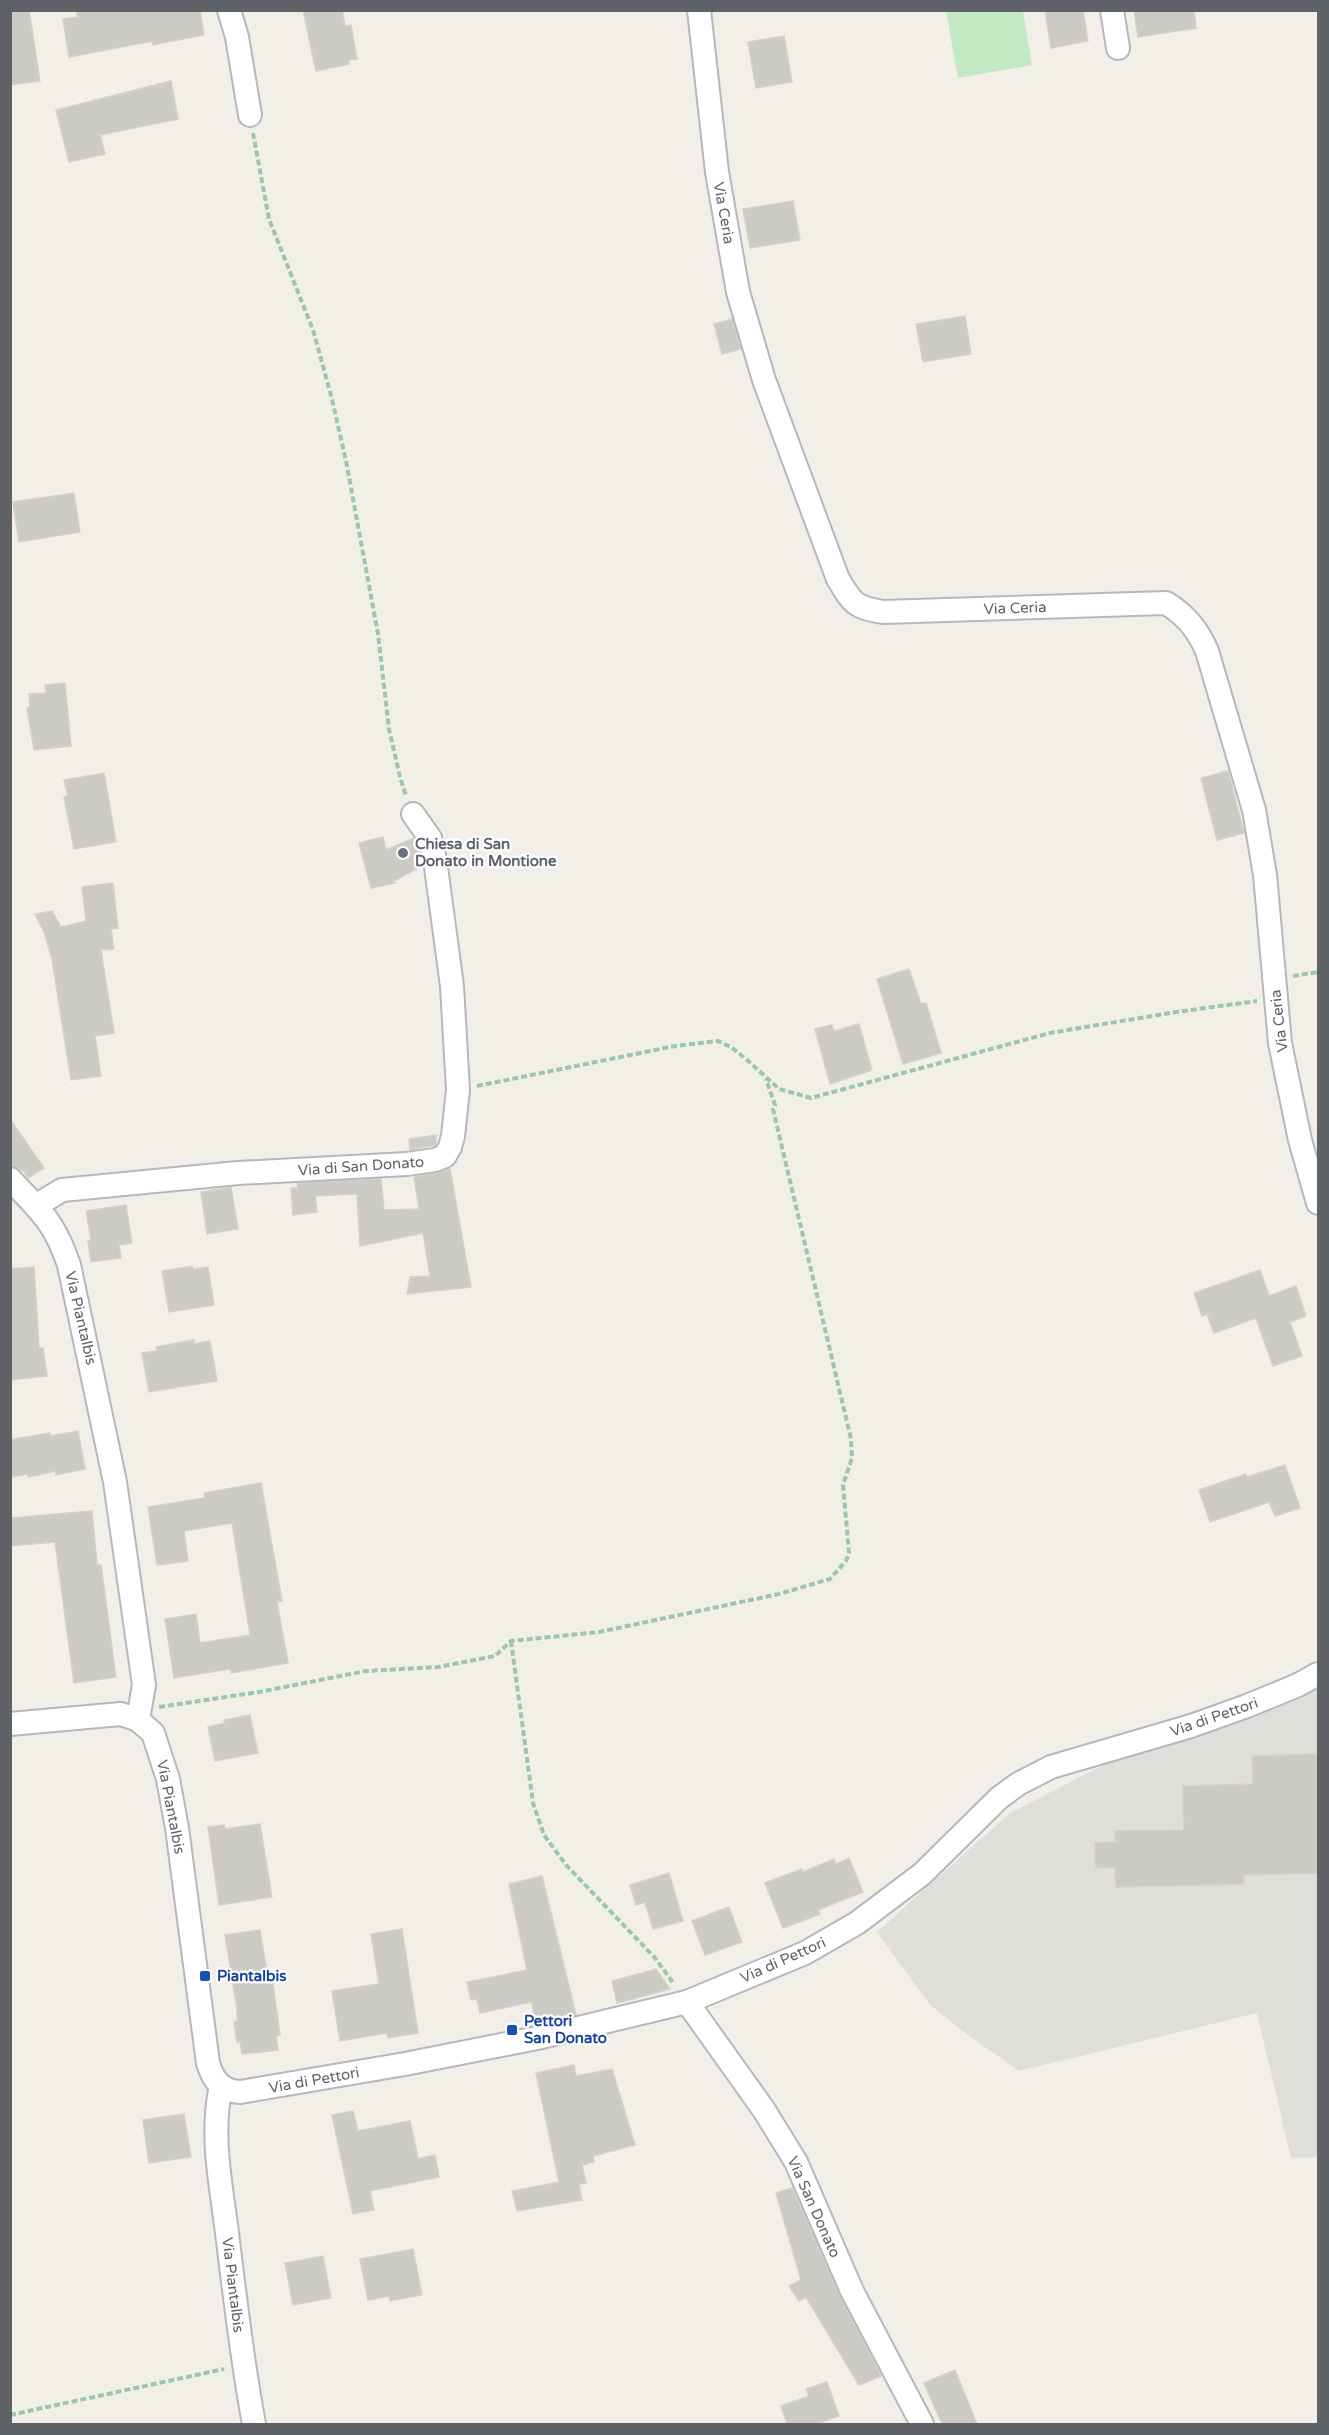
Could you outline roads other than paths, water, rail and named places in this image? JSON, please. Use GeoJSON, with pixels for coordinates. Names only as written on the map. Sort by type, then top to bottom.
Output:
{"type":"FeatureCollection","features":[{"type":"Feature","properties":{"kind":"street"},"geometry":{"type":"LineString","coordinates":[[229,10],[237,37],[249,115]]}},
{"type":"Feature","properties":{"kind":"street","name":"Via Ceria"},"geometry":{"type":"LineString","coordinates":[[699,10],[717,172],[738,292],[764,380],[838,579],[850,598],[861,608],[883,612],[1166,603],[1180,612],[1200,634],[1254,810],[1265,875],[1280,1043],[1300,1140],[1318,1203]]}},
{"type":"Feature","properties":{"kind":"street"},"geometry":{"type":"LineString","coordinates":[[1112,10],[1118,48]]}},
{"type":"Feature","properties":{"kind":"street","name":"Via di San Donato"},"geometry":{"type":"LineString","coordinates":[[37,1205],[62,1190],[238,1173],[435,1160],[445,1156],[450,1148],[458,1090],[452,986],[430,838],[412,814]]}},
{"type":"Feature","properties":{"kind":"street","name":"Via Piantalbis"},"geometry":{"type":"LineString","coordinates":[[10,1179],[37,1205],[61,1243],[69,1265],[106,1431],[131,1585],[144,1685],[138,1720],[155,1737],[168,1779],[177,1828],[206,2056],[211,2073],[221,2086],[216,2118],[217,2156],[243,2365],[254,2424]]}},
{"type":"Feature","properties":{"kind":"street","name":"Via di Pettori"},"geometry":{"type":"LineString","coordinates":[[221,2086],[240,2092],[405,2064],[575,2030],[687,2002],[805,1953],[857,1923],[922,1874],[999,1798],[1018,1784],[1052,1767],[1191,1726],[1247,1706],[1318,1674]]}},
{"type":"Feature","properties":{"kind":"street"},"geometry":{"type":"LineString","coordinates":[[10,1724],[116,1714],[138,1720]]}},
{"type":"Feature","properties":{"kind":"street","name":"Via San Donato"},"geometry":{"type":"LineString","coordinates":[[687,2002],[764,2110],[795,2162],[852,2291],[922,2424]]}},
{"type":"Feature","properties":{"kind":"place","name":"Chiesa di San Donato in Montione"},"geometry":{"type":"Point","coordinates":[403,853]}},
{"type":"Feature","properties":{"kind":"place","name":"Piantalbis"},"geometry":{"type":"Point","coordinates":[205,1976]}},
{"type":"Feature","properties":{"kind":"place","name":"Pettori San Donato"},"geometry":{"type":"Point","coordinates":[512,2030]}}]}
